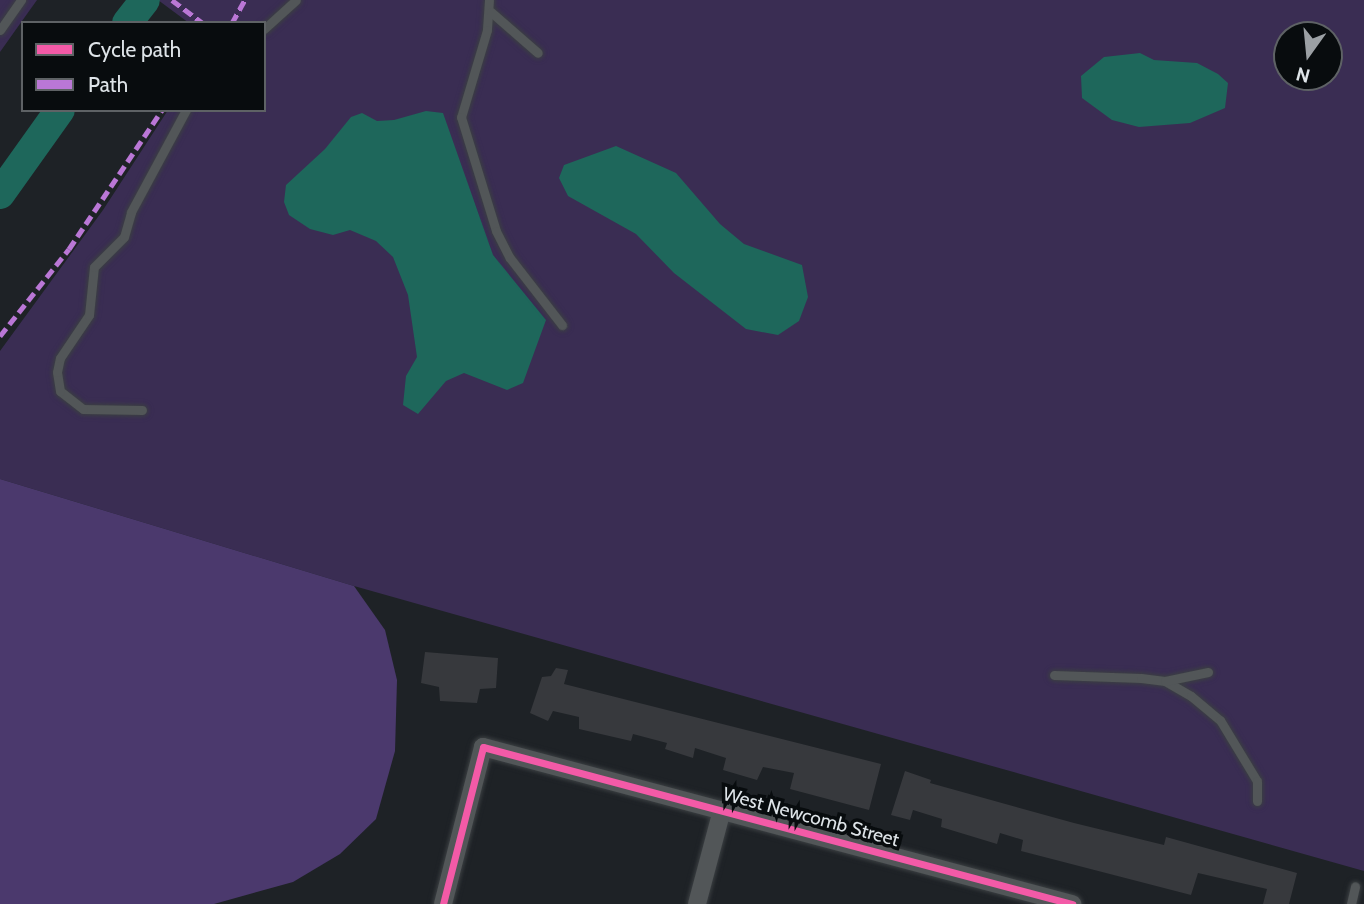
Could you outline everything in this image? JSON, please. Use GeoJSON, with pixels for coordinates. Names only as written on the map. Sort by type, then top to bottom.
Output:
{"type":"FeatureCollection","features":[{"type":"Feature","properties":{"kind":"street","name":"West Newcomb Street"},"geometry":{"type":"LineString","coordinates":[[443,904],[483,747],[1072,904]]}},
{"type":"Feature","properties":{"kind":"street"},"geometry":{"type":"LineString","coordinates":[[697,904],[722,810]]}},
{"type":"Feature","properties":{"kind":"lane"},"geometry":{"type":"LineString","coordinates":[[0,30],[21,0]]}},
{"type":"Feature","properties":{"kind":"lane"},"geometry":{"type":"LineString","coordinates":[[266,27],[296,0]]}},
{"type":"Feature","properties":{"kind":"lane"},"geometry":{"type":"LineString","coordinates":[[489,0],[491,12],[461,117],[496,231],[510,258],[562,325]]}},
{"type":"Feature","properties":{"kind":"lane"},"geometry":{"type":"LineString","coordinates":[[491,12],[538,53]]}},
{"type":"Feature","properties":{"kind":"lane"},"geometry":{"type":"LineString","coordinates":[[142,410],[83,409],[60,391],[57,372],[60,358],[89,315],[94,267],[124,237],[131,212],[185,112]]}},
{"type":"Feature","properties":{"kind":"lane"},"geometry":{"type":"LineString","coordinates":[[1054,675],[1165,681],[1208,672]]}},
{"type":"Feature","properties":{"kind":"lane"},"geometry":{"type":"LineString","coordinates":[[1165,681],[1220,720],[1257,781],[1257,801]]}},
{"type":"Feature","properties":{"kind":"lane"},"geometry":{"type":"LineString","coordinates":[[1350,904],[1355,886]]}},
{"type":"Feature","properties":{"kind":"shaded area"},"geometry":{"type":"Polygon","coordinates":[[[0,0],[37,0],[21,21],[0,52],[0,0]]]}},
{"type":"Feature","properties":{"kind":"shaded area"},"geometry":{"type":"Polygon","coordinates":[[[158,0],[1364,0],[1364,871],[354,586],[0,479],[0,351],[103,210],[167,112],[266,112],[266,21],[186,21],[158,0]]]}},
{"type":"Feature","properties":{"kind":"shaded area"},"geometry":{"type":"Polygon","coordinates":[[[1140,53],[1154,60],[1197,63],[1218,74],[1228,83],[1225,108],[1190,123],[1139,127],[1112,120],[1082,98],[1081,76],[1104,57],[1140,53]]]}},
{"type":"Feature","properties":{"kind":"shaded area"},"geometry":{"type":"Polygon","coordinates":[[[426,111],[443,113],[493,255],[546,320],[523,383],[507,390],[464,373],[446,381],[418,414],[403,405],[406,376],[417,357],[408,295],[393,257],[376,241],[350,230],[333,235],[310,229],[289,215],[284,202],[286,185],[325,149],[351,117],[362,113],[377,121],[394,120],[426,111]]]}},
{"type":"Feature","properties":{"kind":"shaded area"},"geometry":{"type":"Polygon","coordinates":[[[616,146],[676,173],[720,224],[744,244],[802,265],[808,297],[799,321],[778,335],[746,329],[674,273],[636,234],[568,196],[559,178],[564,165],[616,146]]]}},
{"type":"Feature","properties":{"kind":"shaded area"},"geometry":{"type":"Polygon","coordinates":[[[0,479],[354,586],[385,630],[397,680],[395,751],[376,819],[340,854],[293,882],[214,904],[0,904],[0,479]]]}},
{"type":"Feature","properties":{"kind":"building"},"geometry":{"type":"Polygon","coordinates":[[[425,652],[498,658],[496,688],[480,689],[477,703],[440,701],[439,687],[421,683],[425,652]]]}},
{"type":"Feature","properties":{"kind":"building"},"geometry":{"type":"Polygon","coordinates":[[[556,668],[568,670],[564,684],[881,764],[869,810],[790,789],[794,773],[763,767],[757,780],[723,770],[726,758],[695,748],[693,758],[665,749],[667,743],[633,734],[631,741],[579,729],[579,717],[553,711],[548,721],[530,713],[542,677],[551,676],[556,668]]]}},
{"type":"Feature","properties":{"kind":"building"},"geometry":{"type":"Polygon","coordinates":[[[905,771],[931,780],[930,783],[1074,823],[1164,845],[1166,837],[1297,873],[1289,904],[1263,904],[1267,889],[1198,873],[1191,895],[1021,851],[1023,840],[1000,833],[997,844],[941,827],[942,819],[913,810],[910,820],[891,815],[905,771]]]}},
{"type":"Feature","properties":{"kind":"waterway"},"geometry":{"type":"LineString","coordinates":[[129,21],[145,0]]}},
{"type":"Feature","properties":{"kind":"waterway"},"geometry":{"type":"LineString","coordinates":[[0,194],[59,112]]}},
{"type":"Feature","properties":{"kind":"marked path"},"geometry":{"type":"LineString","coordinates":[[172,0],[199,21]]}},
{"type":"Feature","properties":{"kind":"marked path"},"geometry":{"type":"LineString","coordinates":[[233,21],[245,0]]}},
{"type":"Feature","properties":{"kind":"marked path"},"geometry":{"type":"LineString","coordinates":[[0,336],[69,249],[161,112]]}},
{"type":"Feature","properties":{"kind":"cycle path"},"geometry":{"type":"LineString","coordinates":[[443,904],[483,747],[1072,904]]}}]}
